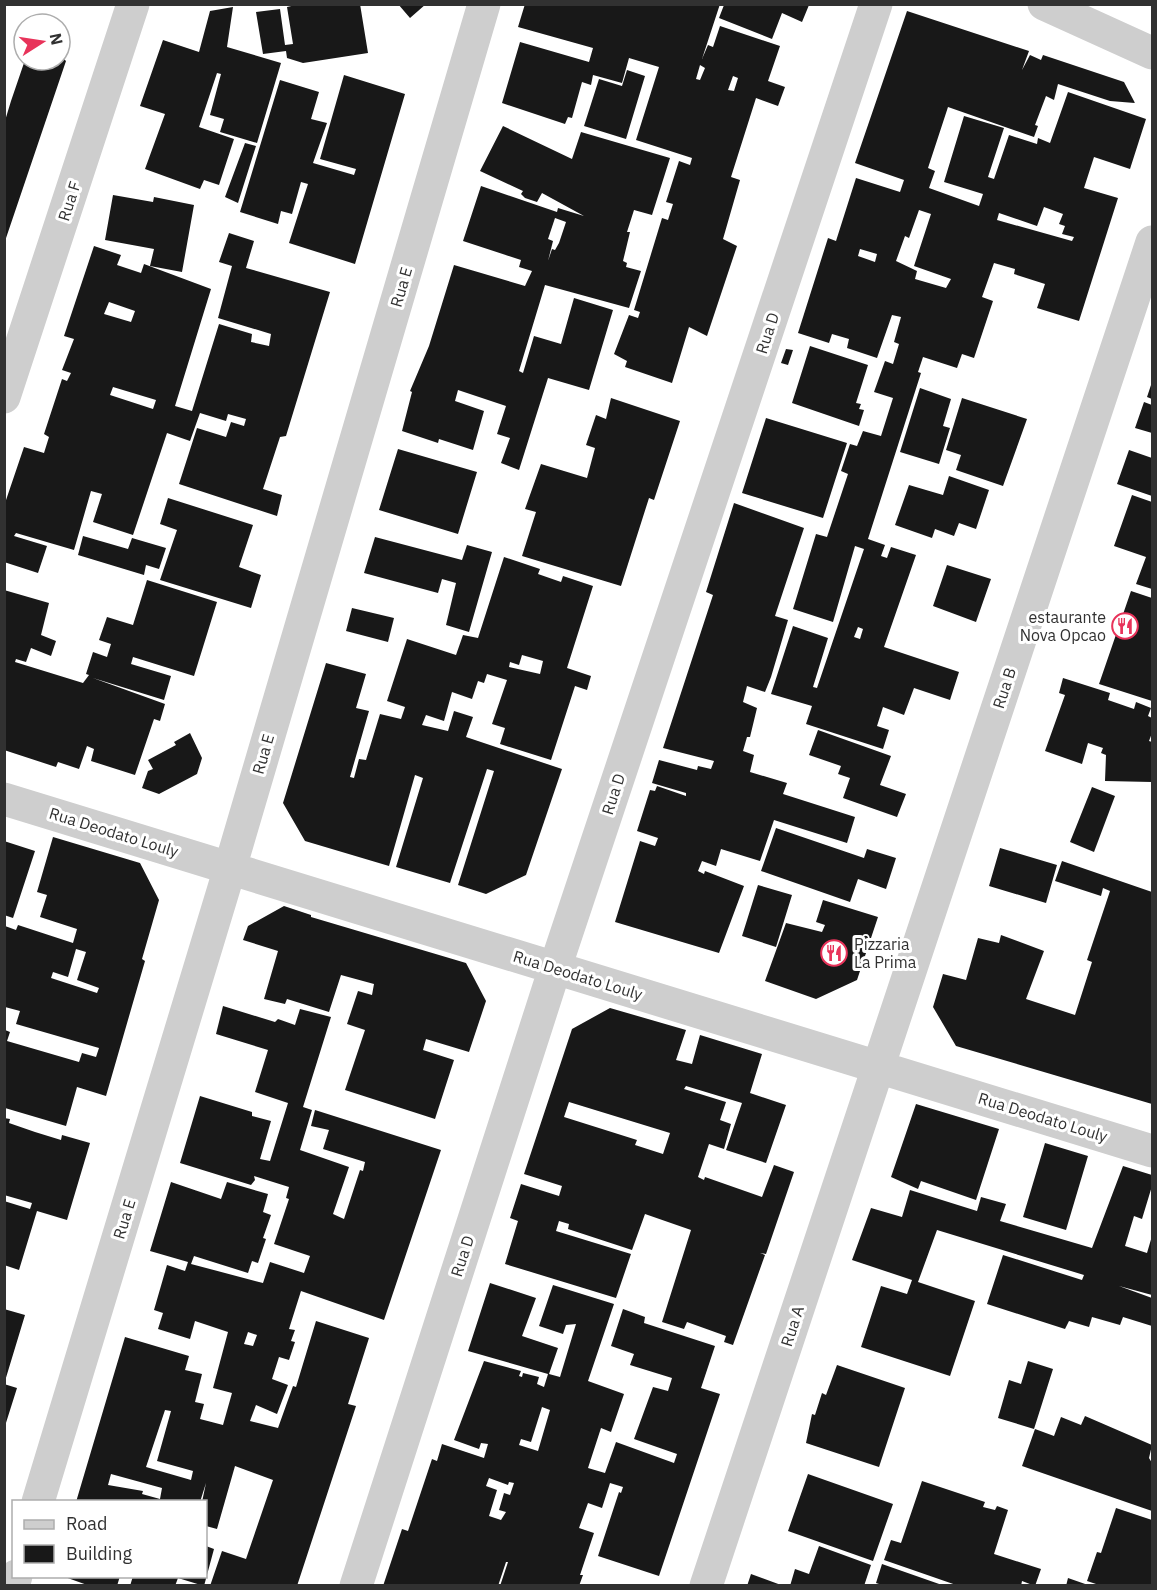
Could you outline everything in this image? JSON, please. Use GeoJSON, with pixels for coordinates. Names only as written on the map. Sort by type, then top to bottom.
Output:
{"type":"FeatureCollection","features":[{"type":"Feature","properties":{"kind":"street","name":"Rua F"},"geometry":{"type":"LineString","coordinates":[[4,397],[133,4]]}},
{"type":"Feature","properties":{"kind":"street","name":"Rua E"},"geometry":{"type":"LineString","coordinates":[[39,1500],[230,868],[484,4]]}},
{"type":"Feature","properties":{"kind":"street","name":"Rua D"},"geometry":{"type":"LineString","coordinates":[[356,1586],[555,968],[876,4]]}},
{"type":"Feature","properties":{"kind":"street"},"geometry":{"type":"LineString","coordinates":[[1044,4],[1152,52]]}},
{"type":"Feature","properties":{"kind":"street","name":"Rua B"},"geometry":{"type":"LineString","coordinates":[[879,1067],[1152,242]]}},
{"type":"Feature","properties":{"kind":"street","name":"Rua Deodato Louly"},"geometry":{"type":"LineString","coordinates":[[4,799],[1152,1151]]}},
{"type":"Feature","properties":{"kind":"street","name":"Rua A"},"geometry":{"type":"LineString","coordinates":[[706,1586],[879,1067]]}},
{"type":"Feature","properties":{"kind":"building"},"geometry":{"type":"Polygon","coordinates":[[[300,4],[360,4],[368,53],[303,63],[287,58],[286,51],[263,54],[256,12],[280,9],[285,45],[293,44],[287,7],[300,4]]]}},
{"type":"Feature","properties":{"kind":"building"},"geometry":{"type":"Polygon","coordinates":[[[398,4],[426,4],[410,18],[398,4]]]}},
{"type":"Feature","properties":{"kind":"building"},"geometry":{"type":"Polygon","coordinates":[[[525,4],[720,4],[702,59],[708,45],[713,47],[720,26],[780,46],[768,81],[785,87],[778,106],[756,98],[731,177],[740,180],[723,239],[737,246],[707,336],[689,327],[672,383],[625,367],[627,361],[614,354],[629,315],[638,318],[640,312],[634,310],[662,218],[668,220],[673,204],[666,202],[679,161],[690,165],[692,158],[636,140],[659,67],[629,58],[622,83],[593,75],[591,85],[582,82],[572,118],[568,117],[565,124],[502,103],[520,42],[589,62],[593,48],[518,27],[525,4]],[[700,65],[696,79],[700,80],[705,68],[700,65]],[[733,76],[728,90],[734,91],[738,78],[733,76]]]}},
{"type":"Feature","properties":{"kind":"building"},"geometry":{"type":"Polygon","coordinates":[[[724,5],[809,5],[802,22],[782,13],[772,39],[719,18],[724,5]]]}},
{"type":"Feature","properties":{"kind":"building"},"geometry":{"type":"Polygon","coordinates":[[[233,7],[227,47],[281,63],[257,143],[220,132],[224,119],[210,115],[221,74],[217,73],[199,127],[234,139],[219,185],[204,180],[200,189],[145,169],[165,114],[140,106],[163,40],[199,52],[210,11],[233,7]]]}},
{"type":"Feature","properties":{"kind":"building"},"geometry":{"type":"Polygon","coordinates":[[[907,11],[1029,51],[1022,70],[1030,55],[1041,60],[1043,55],[1124,82],[1135,103],[1110,101],[1058,84],[1054,100],[1046,96],[1035,125],[1038,126],[1034,137],[948,107],[928,168],[935,171],[929,188],[979,206],[983,194],[944,182],[964,116],[1004,128],[988,177],[994,179],[1009,135],[1037,144],[1038,138],[1050,143],[1068,92],[1146,119],[1130,169],[1094,157],[1084,188],[1118,198],[1079,321],[1037,308],[1045,284],[1014,274],[1015,269],[994,263],[982,297],[993,301],[974,358],[962,354],[957,368],[923,357],[918,372],[921,373],[868,539],[885,545],[881,556],[887,558],[891,547],[916,555],[884,647],[959,672],[950,700],[914,688],[904,715],[883,707],[877,726],[889,730],[883,749],[806,724],[812,706],[771,694],[793,626],[828,638],[813,687],[817,688],[864,549],[855,546],[833,622],[793,609],[816,534],[827,537],[848,474],[841,471],[850,444],[857,446],[863,431],[881,436],[893,398],[874,392],[885,361],[893,364],[899,344],[894,342],[901,317],[892,315],[877,358],[847,348],[849,339],[832,334],[829,343],[798,333],[828,238],[836,241],[856,178],[900,192],[904,180],[855,163],[907,11]],[[1044,207],[1037,226],[999,213],[997,220],[1072,241],[1074,237],[1062,234],[1065,226],[1059,224],[1063,214],[1044,207]],[[919,210],[909,238],[905,236],[896,261],[917,271],[915,279],[946,288],[951,279],[914,266],[931,214],[919,210]],[[860,249],[858,256],[875,262],[877,254],[860,249]],[[858,627],[854,637],[860,639],[863,629],[858,627]]]}},
{"type":"Feature","properties":{"kind":"building"},"geometry":{"type":"Polygon","coordinates":[[[627,70],[645,76],[626,139],[584,126],[599,79],[622,86],[627,70]]]}},
{"type":"Feature","properties":{"kind":"building"},"geometry":{"type":"Polygon","coordinates":[[[21,72],[62,72],[4,244],[4,124],[21,72]]]}},
{"type":"Feature","properties":{"kind":"building"},"geometry":{"type":"Polygon","coordinates":[[[344,75],[405,94],[355,264],[289,243],[308,184],[301,182],[292,214],[281,211],[278,224],[240,212],[280,80],[319,92],[311,119],[327,123],[313,163],[354,175],[356,169],[320,159],[344,75]]]}},
{"type":"Feature","properties":{"kind":"building"},"geometry":{"type":"Polygon","coordinates":[[[503,126],[572,159],[581,132],[670,158],[652,215],[634,210],[627,232],[630,232],[623,261],[627,263],[626,267],[641,271],[629,308],[545,285],[519,371],[523,373],[534,336],[561,344],[574,298],[613,310],[589,390],[548,378],[519,470],[501,463],[510,438],[497,434],[506,406],[458,390],[455,401],[484,411],[473,450],[439,439],[438,443],[402,431],[412,392],[410,391],[429,346],[454,265],[525,286],[532,271],[519,267],[521,260],[463,241],[481,186],[557,212],[558,208],[584,216],[542,193],[537,202],[525,198],[521,194],[523,191],[480,171],[503,126]],[[555,218],[548,239],[553,241],[548,261],[552,249],[555,250],[559,243],[566,222],[555,218]]]}},
{"type":"Feature","properties":{"kind":"building"},"geometry":{"type":"Polygon","coordinates":[[[245,143],[256,146],[238,203],[225,197],[245,143]]]}},
{"type":"Feature","properties":{"kind":"building"},"geometry":{"type":"Polygon","coordinates":[[[113,195],[153,202],[154,197],[194,205],[182,272],[150,266],[154,249],[105,240],[113,195]]]}},
{"type":"Feature","properties":{"kind":"building"},"geometry":{"type":"Polygon","coordinates":[[[229,233],[254,241],[246,268],[330,292],[286,436],[280,437],[263,489],[282,495],[277,516],[179,484],[197,428],[226,437],[231,422],[244,426],[246,419],[228,414],[226,421],[200,413],[190,441],[167,433],[133,535],[93,522],[102,494],[91,491],[74,550],[16,533],[14,536],[47,546],[38,573],[4,562],[4,506],[24,447],[44,453],[49,437],[44,434],[62,379],[67,381],[71,373],[62,370],[74,339],[64,336],[94,246],[121,255],[117,265],[141,273],[144,264],[211,289],[175,406],[192,411],[219,324],[252,334],[251,342],[269,346],[271,334],[218,318],[232,266],[219,262],[229,233]],[[109,302],[104,314],[131,322],[135,311],[109,302]],[[113,387],[110,395],[153,409],[156,400],[113,387]]]}},
{"type":"Feature","properties":{"kind":"building"},"geometry":{"type":"Polygon","coordinates":[[[810,346],[868,365],[856,403],[861,404],[859,409],[864,410],[859,426],[792,403],[810,346]]]}},
{"type":"Feature","properties":{"kind":"building"},"geometry":{"type":"Polygon","coordinates":[[[786,349],[793,350],[788,365],[781,363],[786,349]]]}},
{"type":"Feature","properties":{"kind":"building"},"geometry":{"type":"Polygon","coordinates":[[[1152,382],[1152,399],[1147,397],[1152,382]]]}},
{"type":"Feature","properties":{"kind":"building"},"geometry":{"type":"Polygon","coordinates":[[[920,388],[951,399],[943,426],[950,428],[939,464],[900,452],[920,388]]]}},
{"type":"Feature","properties":{"kind":"building"},"geometry":{"type":"Polygon","coordinates":[[[611,398],[680,421],[654,500],[649,498],[621,586],[522,556],[536,512],[525,509],[541,464],[587,478],[595,448],[586,445],[596,415],[606,419],[611,398]]]}},
{"type":"Feature","properties":{"kind":"building"},"geometry":{"type":"Polygon","coordinates":[[[962,398],[1027,419],[1003,486],[956,470],[961,455],[946,450],[962,398]]]}},
{"type":"Feature","properties":{"kind":"building"},"geometry":{"type":"Polygon","coordinates":[[[1144,402],[1152,405],[1152,433],[1135,428],[1144,402]]]}},
{"type":"Feature","properties":{"kind":"building"},"geometry":{"type":"Polygon","coordinates":[[[766,418],[847,443],[823,518],[742,493],[766,418]]]}},
{"type":"Feature","properties":{"kind":"building"},"geometry":{"type":"Polygon","coordinates":[[[398,449],[477,472],[458,534],[379,510],[398,449]]]}},
{"type":"Feature","properties":{"kind":"building"},"geometry":{"type":"Polygon","coordinates":[[[1129,450],[1152,458],[1152,496],[1117,484],[1129,450]]]}},
{"type":"Feature","properties":{"kind":"building"},"geometry":{"type":"Polygon","coordinates":[[[949,476],[989,490],[976,529],[959,523],[954,536],[935,529],[932,538],[895,525],[909,485],[943,495],[949,476]]]}},
{"type":"Feature","properties":{"kind":"building"},"geometry":{"type":"Polygon","coordinates":[[[1132,495],[1152,502],[1152,589],[1136,584],[1146,557],[1114,546],[1132,495]]]}},
{"type":"Feature","properties":{"kind":"building"},"geometry":{"type":"Polygon","coordinates":[[[168,498],[253,525],[239,567],[261,575],[251,608],[160,580],[177,530],[160,524],[168,498]]]}},
{"type":"Feature","properties":{"kind":"building"},"geometry":{"type":"Polygon","coordinates":[[[734,503],[804,528],[775,616],[788,620],[771,677],[765,692],[747,686],[743,702],[757,708],[750,737],[747,737],[743,751],[754,755],[750,772],[787,783],[783,794],[855,817],[847,843],[774,820],[760,861],[721,849],[716,866],[702,861],[698,871],[704,874],[705,871],[744,886],[719,953],[615,922],[640,841],[655,846],[658,838],[637,831],[650,790],[655,791],[657,786],[686,796],[686,793],[652,783],[659,760],[697,770],[698,766],[711,769],[714,761],[663,748],[713,595],[706,592],[734,503]]]}},
{"type":"Feature","properties":{"kind":"building"},"geometry":{"type":"Polygon","coordinates":[[[83,536],[128,549],[132,538],[166,548],[159,569],[146,565],[144,575],[78,555],[83,536]]]}},
{"type":"Feature","properties":{"kind":"building"},"geometry":{"type":"Polygon","coordinates":[[[375,537],[462,560],[467,545],[492,552],[469,632],[446,625],[456,583],[442,579],[438,593],[364,573],[375,537]]]}},
{"type":"Feature","properties":{"kind":"building"},"geometry":{"type":"Polygon","coordinates":[[[504,557],[540,569],[538,574],[561,582],[563,576],[593,586],[567,668],[591,676],[587,690],[575,686],[551,760],[500,744],[505,728],[492,724],[507,680],[487,674],[484,683],[478,681],[472,699],[452,692],[444,721],[426,715],[422,725],[448,731],[454,711],[473,717],[466,737],[562,769],[526,875],[486,894],[458,885],[494,771],[487,769],[450,883],[396,867],[423,778],[415,775],[389,866],[305,841],[283,803],[326,663],[366,674],[356,708],[369,711],[350,777],[354,778],[359,759],[366,760],[380,714],[401,719],[405,707],[387,701],[407,639],[456,655],[463,635],[478,638],[504,557]],[[522,655],[519,665],[510,662],[509,667],[540,674],[543,661],[522,655]]]}},
{"type":"Feature","properties":{"kind":"building"},"geometry":{"type":"Polygon","coordinates":[[[947,565],[991,579],[976,622],[933,606],[947,565]]]}},
{"type":"Feature","properties":{"kind":"building"},"geometry":{"type":"Polygon","coordinates":[[[147,580],[217,602],[194,676],[133,657],[131,664],[171,676],[164,700],[93,678],[165,704],[160,721],[154,719],[135,775],[91,761],[94,749],[87,746],[79,769],[58,762],[56,767],[4,750],[4,590],[49,603],[41,635],[56,641],[51,656],[31,648],[26,662],[16,659],[15,662],[83,683],[89,675],[86,674],[93,652],[107,657],[111,644],[99,640],[107,617],[133,625],[147,580]]]}},
{"type":"Feature","properties":{"kind":"building"},"geometry":{"type":"Polygon","coordinates":[[[1131,591],[1152,598],[1152,701],[1099,684],[1131,591]]]}},
{"type":"Feature","properties":{"kind":"building"},"geometry":{"type":"Polygon","coordinates":[[[352,608],[394,618],[388,642],[346,631],[352,608]]]}},
{"type":"Feature","properties":{"kind":"building"},"geometry":{"type":"Polygon","coordinates":[[[1063,678],[1110,693],[1108,700],[1134,709],[1136,702],[1151,708],[1148,716],[1152,718],[1152,733],[1149,741],[1152,742],[1152,782],[1105,781],[1106,755],[1101,753],[1103,748],[1088,743],[1082,764],[1045,751],[1065,695],[1059,693],[1063,678]]]}},
{"type":"Feature","properties":{"kind":"building"},"geometry":{"type":"Polygon","coordinates":[[[818,730],[891,756],[880,785],[906,794],[897,817],[843,798],[850,778],[838,774],[841,766],[809,755],[818,730]]]}},
{"type":"Feature","properties":{"kind":"building"},"geometry":{"type":"Polygon","coordinates":[[[190,733],[202,758],[197,774],[159,794],[142,788],[148,771],[153,769],[148,760],[176,745],[174,742],[190,733]]]}},
{"type":"Feature","properties":{"kind":"building"},"geometry":{"type":"Polygon","coordinates":[[[1092,787],[1115,796],[1094,852],[1070,842],[1092,787]]]}},
{"type":"Feature","properties":{"kind":"building"},"geometry":{"type":"Polygon","coordinates":[[[776,828],[864,858],[867,849],[896,858],[886,889],[858,879],[850,902],[761,871],[776,828]]]}},
{"type":"Feature","properties":{"kind":"building"},"geometry":{"type":"Polygon","coordinates":[[[53,837],[140,863],[159,900],[142,959],[145,961],[106,1096],[77,1087],[66,1126],[5,1108],[5,1030],[10,1032],[7,1041],[79,1062],[82,1053],[96,1057],[99,1048],[16,1024],[20,1011],[5,1007],[5,926],[16,930],[18,925],[73,943],[77,929],[40,917],[47,895],[37,892],[53,837]],[[76,949],[68,977],[53,972],[51,978],[97,993],[99,988],[77,980],[86,952],[76,949]]]}},
{"type":"Feature","properties":{"kind":"building"},"geometry":{"type":"Polygon","coordinates":[[[4,841],[35,851],[13,918],[4,915],[4,841]]]}},
{"type":"Feature","properties":{"kind":"building"},"geometry":{"type":"Polygon","coordinates":[[[1000,848],[1057,865],[1046,903],[989,886],[1000,848]]]}},
{"type":"Feature","properties":{"kind":"building"},"geometry":{"type":"Polygon","coordinates":[[[1062,861],[1152,892],[1152,1104],[956,1046],[933,1007],[943,974],[966,980],[978,938],[999,943],[1001,935],[1044,951],[1026,999],[1075,1015],[1092,962],[1087,960],[1110,891],[1103,888],[1101,896],[1055,881],[1062,861]]]}},
{"type":"Feature","properties":{"kind":"building"},"geometry":{"type":"Polygon","coordinates":[[[758,885],[792,895],[776,947],[742,936],[758,885]]]}},
{"type":"Feature","properties":{"kind":"building"},"geometry":{"type":"Polygon","coordinates":[[[823,900],[878,917],[857,980],[816,999],[765,981],[786,923],[822,932],[825,925],[816,922],[823,900]]]}},
{"type":"Feature","properties":{"kind":"building"},"geometry":{"type":"Polygon","coordinates":[[[284,906],[311,915],[311,917],[466,963],[486,1001],[469,1052],[426,1039],[423,1050],[454,1060],[435,1119],[345,1090],[365,1030],[347,1024],[358,991],[372,995],[374,984],[341,975],[329,1012],[287,999],[285,1004],[264,999],[278,951],[243,940],[248,926],[284,906]]]}},
{"type":"Feature","properties":{"kind":"building"},"geometry":{"type":"Polygon","coordinates":[[[223,1006],[275,1022],[278,1019],[295,1025],[300,1009],[331,1017],[303,1107],[312,1110],[300,1150],[349,1167],[333,1214],[344,1219],[360,1170],[363,1171],[365,1162],[323,1149],[329,1130],[311,1126],[315,1110],[441,1150],[384,1320],[301,1291],[289,1329],[295,1330],[291,1341],[295,1342],[289,1360],[279,1357],[272,1379],[288,1385],[277,1414],[256,1405],[250,1421],[278,1428],[293,1386],[296,1387],[316,1321],[369,1338],[348,1404],[356,1406],[297,1586],[210,1586],[222,1551],[246,1559],[273,1480],[235,1466],[217,1529],[207,1526],[207,1500],[202,1500],[206,1483],[201,1500],[77,1500],[125,1337],[189,1356],[185,1370],[202,1374],[195,1402],[204,1404],[200,1419],[223,1425],[232,1393],[213,1388],[228,1332],[195,1321],[190,1339],[158,1329],[163,1313],[154,1310],[167,1265],[185,1271],[188,1262],[150,1251],[171,1182],[221,1199],[227,1182],[268,1194],[263,1212],[271,1215],[263,1238],[266,1239],[258,1263],[252,1261],[248,1273],[194,1256],[191,1264],[263,1283],[270,1262],[304,1273],[310,1256],[274,1244],[289,1199],[286,1198],[289,1187],[254,1176],[255,1180],[251,1185],[180,1163],[200,1096],[252,1112],[252,1116],[271,1121],[260,1159],[270,1161],[288,1103],[255,1092],[268,1050],[216,1034],[223,1006]],[[248,1332],[244,1344],[253,1346],[257,1335],[248,1332]],[[165,1410],[146,1467],[191,1480],[193,1471],[157,1461],[171,1411],[165,1410]],[[111,1474],[108,1485],[143,1491],[142,1494],[160,1499],[162,1488],[111,1474]]]}},
{"type":"Feature","properties":{"kind":"building"},"geometry":{"type":"Polygon","coordinates":[[[610,1008],[686,1030],[676,1060],[692,1064],[700,1035],[762,1054],[750,1093],[786,1105],[766,1163],[726,1150],[742,1103],[686,1086],[684,1089],[726,1102],[720,1120],[731,1124],[724,1149],[709,1144],[698,1177],[704,1180],[705,1177],[762,1197],[774,1165],[794,1172],[766,1254],[760,1253],[765,1255],[733,1345],[724,1342],[726,1336],[687,1322],[684,1329],[662,1322],[691,1230],[645,1214],[632,1250],[568,1229],[569,1224],[559,1221],[556,1231],[631,1254],[616,1298],[505,1264],[518,1221],[510,1218],[521,1184],[559,1196],[562,1186],[524,1174],[572,1029],[610,1008]],[[569,1102],[564,1117],[637,1140],[635,1145],[663,1154],[670,1133],[569,1102]]]}},
{"type":"Feature","properties":{"kind":"building"},"geometry":{"type":"Polygon","coordinates":[[[916,1104],[999,1129],[976,1200],[921,1181],[918,1189],[891,1177],[916,1104]]]}},
{"type":"Feature","properties":{"kind":"building"},"geometry":{"type":"Polygon","coordinates":[[[4,1118],[10,1119],[9,1123],[61,1140],[62,1135],[90,1143],[67,1220],[37,1211],[19,1270],[4,1265],[4,1201],[30,1209],[32,1203],[4,1195],[4,1118]]]}},
{"type":"Feature","properties":{"kind":"building"},"geometry":{"type":"Polygon","coordinates":[[[1045,1143],[1088,1156],[1066,1230],[1023,1217],[1045,1143]]]}},
{"type":"Feature","properties":{"kind":"building"},"geometry":{"type":"Polygon","coordinates":[[[1123,1166],[1152,1175],[1152,1186],[1142,1219],[1134,1216],[1125,1246],[1147,1253],[1152,1236],[1152,1295],[1119,1286],[1152,1298],[1152,1326],[1123,1317],[1120,1325],[1092,1317],[1089,1327],[1069,1321],[1065,1329],[987,1304],[1003,1255],[1082,1280],[1084,1275],[937,1230],[918,1282],[975,1301],[950,1376],[861,1347],[881,1286],[907,1294],[912,1280],[852,1260],[871,1208],[902,1217],[910,1190],[977,1211],[981,1197],[1006,1204],[1000,1221],[1092,1248],[1123,1166]]]}},
{"type":"Feature","properties":{"kind":"building"},"geometry":{"type":"Polygon","coordinates":[[[490,1283],[536,1298],[522,1336],[558,1348],[549,1374],[560,1377],[576,1324],[566,1325],[563,1334],[539,1326],[553,1285],[614,1304],[588,1381],[624,1394],[611,1432],[601,1428],[588,1468],[605,1473],[616,1442],[674,1463],[677,1454],[634,1439],[653,1387],[668,1391],[672,1378],[630,1365],[634,1354],[611,1346],[623,1309],[645,1317],[644,1323],[715,1346],[701,1388],[720,1394],[659,1576],[598,1556],[619,1492],[621,1493],[623,1487],[610,1483],[602,1508],[588,1503],[579,1528],[594,1533],[580,1575],[583,1575],[579,1586],[500,1586],[508,1562],[506,1562],[498,1586],[383,1586],[402,1529],[408,1531],[432,1459],[437,1461],[442,1444],[484,1458],[488,1444],[481,1443],[479,1449],[454,1440],[484,1361],[521,1371],[519,1376],[522,1377],[523,1373],[539,1377],[537,1384],[544,1387],[548,1374],[468,1351],[490,1283]],[[542,1407],[531,1442],[521,1439],[519,1445],[538,1451],[550,1410],[542,1407]],[[489,1478],[486,1486],[497,1490],[489,1516],[501,1520],[506,1512],[499,1510],[504,1493],[510,1495],[514,1483],[509,1482],[508,1485],[489,1478]]]}},
{"type":"Feature","properties":{"kind":"building"},"geometry":{"type":"Polygon","coordinates":[[[4,1309],[25,1315],[5,1381],[4,1381],[4,1309]]]}},
{"type":"Feature","properties":{"kind":"building"},"geometry":{"type":"Polygon","coordinates":[[[1028,1361],[1053,1369],[1034,1429],[998,1418],[1009,1380],[1021,1384],[1028,1361]]]}},
{"type":"Feature","properties":{"kind":"building"},"geometry":{"type":"Polygon","coordinates":[[[837,1365],[905,1388],[879,1467],[806,1443],[812,1414],[815,1415],[822,1393],[826,1395],[837,1365]]]}},
{"type":"Feature","properties":{"kind":"building"},"geometry":{"type":"Polygon","coordinates":[[[4,1384],[17,1388],[5,1426],[4,1426],[4,1384]]]}},
{"type":"Feature","properties":{"kind":"building"},"geometry":{"type":"Polygon","coordinates":[[[1085,1416],[1152,1445],[1149,1458],[1152,1463],[1152,1511],[1022,1466],[1035,1429],[1054,1436],[1061,1417],[1081,1425],[1085,1416]]]}},
{"type":"Feature","properties":{"kind":"building"},"geometry":{"type":"Polygon","coordinates":[[[808,1474],[893,1504],[873,1561],[788,1531],[808,1474]]]}},
{"type":"Feature","properties":{"kind":"building"},"geometry":{"type":"Polygon","coordinates":[[[922,1481],[985,1502],[983,1507],[995,1510],[997,1506],[1008,1510],[994,1554],[1041,1569],[1035,1586],[1022,1581],[1021,1586],[959,1586],[884,1560],[891,1540],[901,1543],[922,1481]]]}},
{"type":"Feature","properties":{"kind":"building"},"geometry":{"type":"Polygon","coordinates":[[[1116,1508],[1152,1520],[1152,1586],[1102,1586],[1087,1581],[1097,1552],[1101,1553],[1116,1508]]]}},
{"type":"Feature","properties":{"kind":"building"},"geometry":{"type":"Polygon","coordinates":[[[207,1546],[214,1549],[207,1575],[207,1546]]]}},
{"type":"Feature","properties":{"kind":"building"},"geometry":{"type":"Polygon","coordinates":[[[819,1546],[871,1565],[864,1586],[790,1586],[795,1569],[809,1574],[819,1546]]]}},
{"type":"Feature","properties":{"kind":"building"},"geometry":{"type":"Polygon","coordinates":[[[882,1564],[942,1586],[885,1586],[876,1583],[882,1564]]]}},
{"type":"Feature","properties":{"kind":"building"},"geometry":{"type":"Polygon","coordinates":[[[751,1574],[781,1585],[781,1586],[747,1586],[751,1574]]]}},
{"type":"Feature","properties":{"kind":"building"},"geometry":{"type":"Polygon","coordinates":[[[68,1578],[119,1578],[117,1586],[90,1586],[68,1578]]]}},
{"type":"Feature","properties":{"kind":"building"},"geometry":{"type":"Polygon","coordinates":[[[132,1578],[178,1578],[175,1586],[130,1586],[132,1578]]]}},
{"type":"Feature","properties":{"kind":"building"},"geometry":{"type":"Polygon","coordinates":[[[178,1578],[206,1578],[204,1586],[178,1578]]]}},
{"type":"Feature","properties":{"kind":"building"},"geometry":{"type":"Polygon","coordinates":[[[1068,1578],[1088,1585],[1088,1586],[1066,1586],[1068,1578]]]}},
{"type":"Feature","properties":{"kind":"place","name":"estaurante Nova Opcao"},"geometry":{"type":"Point","coordinates":[1125,626]}},
{"type":"Feature","properties":{"kind":"place","name":"Pizzaria La Prima"},"geometry":{"type":"Point","coordinates":[834,953]}}]}
